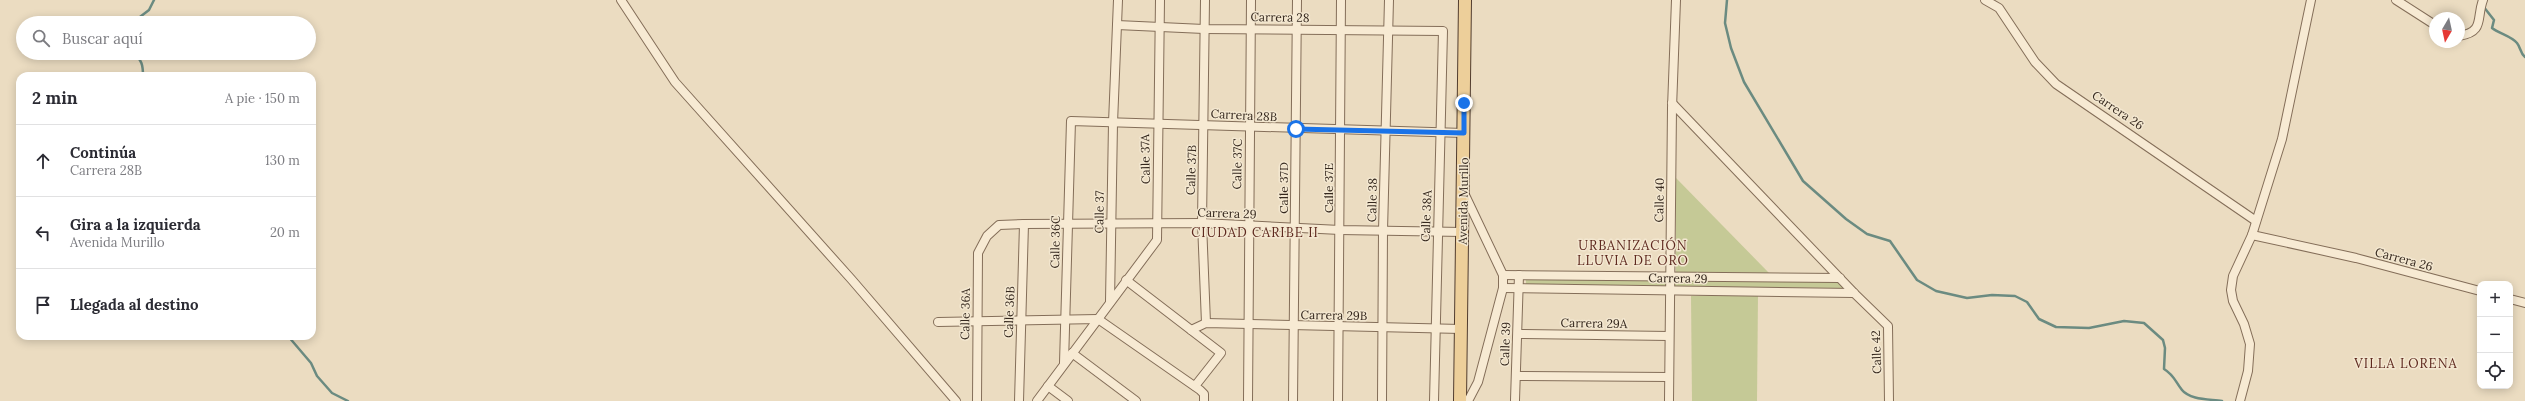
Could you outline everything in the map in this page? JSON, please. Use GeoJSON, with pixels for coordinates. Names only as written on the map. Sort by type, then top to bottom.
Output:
{"type":"FeatureCollection","features":[{"type":"Feature","properties":{"kind":"main road","name":"Avenida Murillo"},"geometry":{"type":"LineString","coordinates":[[1460,401],[1464,192],[1465,0]]}},
{"type":"Feature","properties":{"kind":"street"},"geometry":{"type":"LineString","coordinates":[[620,0],[675,82],[857,285],[956,401]]}},
{"type":"Feature","properties":{"kind":"street","name":"Calle 37"},"geometry":{"type":"LineString","coordinates":[[1110,302],[1112,123],[1118,0]]}},
{"type":"Feature","properties":{"kind":"street","name":"Calle 37A"},"geometry":{"type":"LineString","coordinates":[[1110,302],[1157,240],[1157,125],[1160,0]]}},
{"type":"Feature","properties":{"kind":"street","name":"Calle 37B"},"geometry":{"type":"LineString","coordinates":[[1204,0],[1205,125],[1202,223],[1206,323]]}},
{"type":"Feature","properties":{"kind":"street","name":"Calle 37C"},"geometry":{"type":"LineString","coordinates":[[1248,401],[1248,225],[1251,0]]}},
{"type":"Feature","properties":{"kind":"street","name":"Calle 37D"},"geometry":{"type":"LineString","coordinates":[[1294,401],[1297,0]]}},
{"type":"Feature","properties":{"kind":"street","name":"Calle 37E"},"geometry":{"type":"LineString","coordinates":[[1338,401],[1341,0]]}},
{"type":"Feature","properties":{"kind":"street","name":"Calle 38"},"geometry":{"type":"LineString","coordinates":[[1382,401],[1383,231],[1389,0]]}},
{"type":"Feature","properties":{"kind":"street","name":"Calle 40"},"geometry":{"type":"LineString","coordinates":[[1669,401],[1672,102],[1676,0]]}},
{"type":"Feature","properties":{"kind":"street","name":"Carrera 26"},"geometry":{"type":"LineString","coordinates":[[1985,0],[1999,8],[2035,62],[2056,84],[2256,221]]}},
{"type":"Feature","properties":{"kind":"street"},"geometry":{"type":"LineString","coordinates":[[2240,401],[2248,371],[2250,344],[2244,324],[2233,302],[2231,290],[2233,276],[2252,235],[2282,139],[2311,0]]}},
{"type":"Feature","properties":{"kind":"street"},"geometry":{"type":"LineString","coordinates":[[2396,0],[2429,21]]}},
{"type":"Feature","properties":{"kind":"street"},"geometry":{"type":"LineString","coordinates":[[2465,34],[2474,31],[2479,24],[2482,0]]}},
{"type":"Feature","properties":{"kind":"street","name":"Carrera 28"},"geometry":{"type":"LineString","coordinates":[[1117,25],[1204,29],[1250,28],[1296,30],[1340,29],[1443,31]]}},
{"type":"Feature","properties":{"kind":"street","name":"Calle 38A"},"geometry":{"type":"LineString","coordinates":[[1434,401],[1443,31]]}},
{"type":"Feature","properties":{"kind":"street","name":"Calle 42"},"geometry":{"type":"LineString","coordinates":[[1672,102],[1840,278],[1888,326],[1889,401]]}},
{"type":"Feature","properties":{"kind":"street","name":"Carrera 28B"},"geometry":{"type":"LineString","coordinates":[[1071,121],[1157,125],[1205,125],[1464,133]]}},
{"type":"Feature","properties":{"kind":"street","name":"Calle 36C"},"geometry":{"type":"LineString","coordinates":[[1064,363],[1067,320],[1071,121]]}},
{"type":"Feature","properties":{"kind":"street"},"geometry":{"type":"LineString","coordinates":[[1464,192],[1502,275],[1503,288],[1478,382],[1468,401]]}},
{"type":"Feature","properties":{"kind":"street","name":"Carrera 29"},"geometry":{"type":"LineString","coordinates":[[991,231],[999,226],[1024,224],[1111,222],[1202,223],[1340,230],[1463,232]]}},
{"type":"Feature","properties":{"kind":"street","name":"Calle 36B"},"geometry":{"type":"LineString","coordinates":[[1019,401],[1020,322],[1024,224]]}},
{"type":"Feature","properties":{"kind":"street","name":"Calle 36A"},"geometry":{"type":"LineString","coordinates":[[976,401],[978,253],[980,245],[991,231]]}},
{"type":"Feature","properties":{"kind":"street","name":"Carrera 26"},"geometry":{"type":"LineString","coordinates":[[2252,235],[2356,258],[2477,290]]}},
{"type":"Feature","properties":{"kind":"street","name":"Carrera 29"},"geometry":{"type":"LineString","coordinates":[[1502,275],[1670,278],[1840,278]]}},
{"type":"Feature","properties":{"kind":"street","name":"Calle 39"},"geometry":{"type":"LineString","coordinates":[[1515,400],[1519,275]]}},
{"type":"Feature","properties":{"kind":"street"},"geometry":{"type":"LineString","coordinates":[[1126,280],[1221,353],[1195,386]]}},
{"type":"Feature","properties":{"kind":"street","name":"Carrera 29"},"geometry":{"type":"LineString","coordinates":[[1503,288],[1854,292]]}},
{"type":"Feature","properties":{"kind":"street"},"geometry":{"type":"LineString","coordinates":[[2513,300],[2525,303]]}},
{"type":"Feature","properties":{"kind":"street"},"geometry":{"type":"LineString","coordinates":[[1037,401],[1110,302]]}},
{"type":"Feature","properties":{"kind":"street"},"geometry":{"type":"LineString","coordinates":[[938,322],[1020,322],[1098,319],[1195,386],[1204,394],[1204,401]]}},
{"type":"Feature","properties":{"kind":"street"},"geometry":{"type":"LineString","coordinates":[[1191,330],[1206,323]]}},
{"type":"Feature","properties":{"kind":"street","name":"Carrera 29B"},"geometry":{"type":"LineString","coordinates":[[1206,323],[1249,326],[1461,329]]}},
{"type":"Feature","properties":{"kind":"street","name":"Carrera 29A"},"geometry":{"type":"LineString","coordinates":[[1518,334],[1669,336]]}},
{"type":"Feature","properties":{"kind":"street"},"geometry":{"type":"LineString","coordinates":[[1072,353],[1136,401]]}},
{"type":"Feature","properties":{"kind":"street"},"geometry":{"type":"LineString","coordinates":[[1516,376],[1669,378]]}},
{"type":"Feature","properties":{"kind":"street"},"geometry":{"type":"LineString","coordinates":[[1048,386],[1068,401]]}},
{"type":"Feature","properties":{"kind":"green space"},"geometry":{"type":"Polygon","coordinates":[[[1676,178],[1769,273],[1676,272],[1676,178]]]}},
{"type":"Feature","properties":{"kind":"green space"},"geometry":{"type":"Polygon","coordinates":[[[1526,279],[1666,281],[1666,287],[1526,286],[1526,279]]]}},
{"type":"Feature","properties":{"kind":"green space"},"geometry":{"type":"Polygon","coordinates":[[[1674,280],[1837,282],[1843,288],[1674,287],[1674,280]]]}},
{"type":"Feature","properties":{"kind":"green space"},"geometry":{"type":"Polygon","coordinates":[[[1758,295],[1757,401],[1692,401],[1691,296],[1758,295]]]}},
{"type":"Feature","properties":{"kind":"waterway"},"geometry":{"type":"LineString","coordinates":[[141,16],[149,10],[154,0]]}},
{"type":"Feature","properties":{"kind":"waterway"},"geometry":{"type":"LineString","coordinates":[[1727,0],[1725,23],[1731,48],[1744,82],[1803,181],[1846,219],[1867,234],[1890,241],[1917,280],[1936,291],[1967,298],[1992,295],[2015,296],[2027,302],[2039,319],[2056,327],[2089,328],[2124,321],[2144,323],[2163,340],[2165,348],[2164,369],[2172,376],[2182,390],[2190,396],[2222,401]]}},
{"type":"Feature","properties":{"kind":"waterway"},"geometry":{"type":"LineString","coordinates":[[2483,6],[2494,20],[2492,28],[2515,41],[2525,57]]}},
{"type":"Feature","properties":{"kind":"waterway"},"geometry":{"type":"LineString","coordinates":[[139,60],[143,72]]}},
{"type":"Feature","properties":{"kind":"waterway"},"geometry":{"type":"LineString","coordinates":[[291,340],[311,363],[317,376],[332,393],[348,401]]}},
{"type":"Feature","properties":{"kind":"district","name":"CIUDAD CARIBE II"},"geometry":{"type":"Point","coordinates":[1255,232]}},
{"type":"Feature","properties":{"kind":"district","name":"URBANIZACIÓN LLUVIA DE ORO"},"geometry":{"type":"Point","coordinates":[1633,252]}},
{"type":"Feature","properties":{"kind":"district","name":"VILLA LORENA"},"geometry":{"type":"Point","coordinates":[2406,363]}},
{"type":"Feature","properties":{"kind":"route"},"geometry":{"type":"LineString","coordinates":[[1296,129],[1464,133],[1464,103]]}}]}
